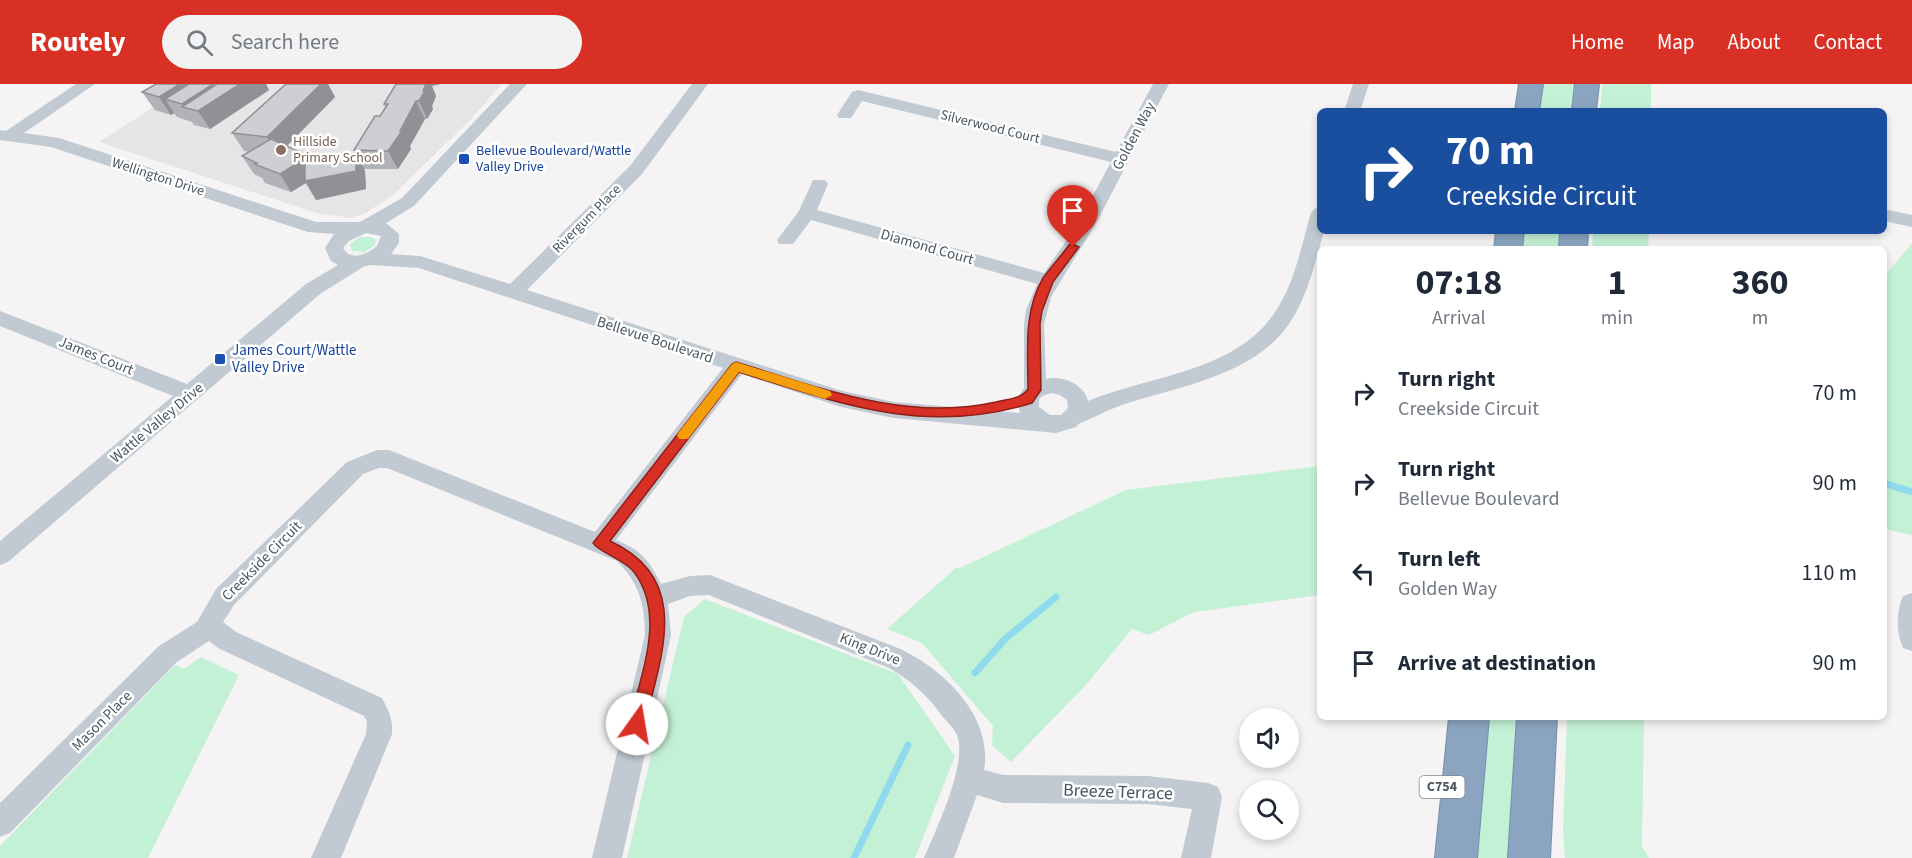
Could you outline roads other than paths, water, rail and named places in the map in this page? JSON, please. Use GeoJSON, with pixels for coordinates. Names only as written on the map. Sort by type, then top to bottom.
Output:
{"type":"FeatureCollection","features":[{"type":"Feature","properties":{"kind":"highway"},"geometry":{"type":"LineString","coordinates":[[1527,108],[1530,84]]}},
{"type":"Feature","properties":{"kind":"highway"},"geometry":{"type":"LineString","coordinates":[[1584,108],[1587,84]]}},
{"type":"Feature","properties":{"kind":"highway","name":"C754"},"geometry":{"type":"LineString","coordinates":[[1437,858],[1448,720]]}},
{"type":"Feature","properties":{"kind":"highway"},"geometry":{"type":"LineString","coordinates":[[1456,858],[1468,720]]}},
{"type":"Feature","properties":{"kind":"highway"},"geometry":{"type":"LineString","coordinates":[[1529,858],[1537,720]]}},
{"type":"Feature","properties":{"kind":"street"},"geometry":{"type":"LineString","coordinates":[[5,135],[87,84]]}},
{"type":"Feature","properties":{"kind":"street"},"geometry":{"type":"LineString","coordinates":[[363,228],[408,202],[519,84]]}},
{"type":"Feature","properties":{"kind":"street","name":"Rivergum Place"},"geometry":{"type":"LineString","coordinates":[[513,293],[636,170],[700,84]]}},
{"type":"Feature","properties":{"kind":"street","name":"Golden Way"},"geometry":{"type":"LineString","coordinates":[[1031,395],[1036,311],[1048,281],[1073,247],[1161,84]]}},
{"type":"Feature","properties":{"kind":"street"},"geometry":{"type":"LineString","coordinates":[[1353,108],[1361,84]]}},
{"type":"Feature","properties":{"kind":"street","name":"Silverwood Court"},"geometry":{"type":"LineString","coordinates":[[845,115],[860,90],[1122,159]]}},
{"type":"Feature","properties":{"kind":"street","name":"Wellington Drive"},"geometry":{"type":"LineString","coordinates":[[5,135],[72,148],[315,228],[363,228]]}},
{"type":"Feature","properties":{"kind":"street"},"geometry":{"type":"LineString","coordinates":[[786,240],[807,213],[819,184]]}},
{"type":"Feature","properties":{"kind":"street"},"geometry":{"type":"LineString","coordinates":[[363,228],[381,228],[390,236],[408,202]]}},
{"type":"Feature","properties":{"kind":"street","name":"Diamond Court"},"geometry":{"type":"LineString","coordinates":[[807,213],[1048,281]]}},
{"type":"Feature","properties":{"kind":"street"},"geometry":{"type":"LineString","coordinates":[[1887,216],[1912,221]]}},
{"type":"Feature","properties":{"kind":"street"},"geometry":{"type":"LineString","coordinates":[[1195,375],[1065,389],[1042,386],[1031,395],[1029,411],[1038,420],[1046,423],[1062,423],[1113,400],[1195,375],[1233,360],[1249,350],[1265,338],[1290,305],[1317,222]]}},
{"type":"Feature","properties":{"kind":"street","name":"Wellington Drive"},"geometry":{"type":"LineString","coordinates":[[315,228],[334,250]]}},
{"type":"Feature","properties":{"kind":"street","name":"Wattle Valley Drive"},"geometry":{"type":"LineString","coordinates":[[313,289],[334,250],[345,235],[363,228]]}},
{"type":"Feature","properties":{"kind":"street","name":"Bellevue Boulevard"},"geometry":{"type":"LineString","coordinates":[[390,236],[420,262]]}},
{"type":"Feature","properties":{"kind":"street","name":"Wattle Valley Drive"},"geometry":{"type":"LineString","coordinates":[[0,555],[313,289],[384,250],[390,236]]}},
{"type":"Feature","properties":{"kind":"street","name":"Bellevue Boulevard"},"geometry":{"type":"LineString","coordinates":[[334,250],[342,260],[420,262],[736,367],[869,406],[1046,423]]}},
{"type":"Feature","properties":{"kind":"street","name":"James Court"},"geometry":{"type":"LineString","coordinates":[[0,318],[191,394]]}},
{"type":"Feature","properties":{"kind":"street","name":"Golden Way"},"geometry":{"type":"LineString","coordinates":[[1035,348],[1049,375],[1065,389]]}},
{"type":"Feature","properties":{"kind":"street"},"geometry":{"type":"LineString","coordinates":[[600,543],[736,367]]}},
{"type":"Feature","properties":{"kind":"street"},"geometry":{"type":"LineString","coordinates":[[1065,389],[1079,404],[1076,416]]}},
{"type":"Feature","properties":{"kind":"street","name":"Bellevue Boulevard"},"geometry":{"type":"LineString","coordinates":[[927,413],[985,409],[1031,395]]}},
{"type":"Feature","properties":{"kind":"street","name":"Creekside Circuit"},"geometry":{"type":"LineString","coordinates":[[210,627],[209,623],[213,614],[225,597],[355,468],[377,459],[389,459],[626,554],[639,567],[655,597],[658,611],[658,635],[606,858]]}},
{"type":"Feature","properties":{"kind":"street","name":"King Drive"},"geometry":{"type":"LineString","coordinates":[[655,597],[690,585],[710,585],[908,664],[944,697],[970,733],[972,758],[967,779],[939,858]]}},
{"type":"Feature","properties":{"kind":"street"},"geometry":{"type":"LineString","coordinates":[[1912,604],[1910,620],[1912,640]]}},
{"type":"Feature","properties":{"kind":"street"},"geometry":{"type":"LineString","coordinates":[[210,627],[227,640],[373,707],[380,720],[379,734],[326,858]]}},
{"type":"Feature","properties":{"kind":"street","name":"Mason Place"},"geometry":{"type":"LineString","coordinates":[[0,823],[168,654],[210,627]]}},
{"type":"Feature","properties":{"kind":"street","name":"Breeze Terrace"},"geometry":{"type":"LineString","coordinates":[[967,779],[1003,789],[1148,790],[1208,797],[1196,858]]}},
{"type":"Feature","properties":{"kind":"waterway"},"geometry":{"type":"LineString","coordinates":[[1887,484],[1912,492]]}},
{"type":"Feature","properties":{"kind":"waterway"},"geometry":{"type":"LineString","coordinates":[[975,673],[1005,639],[1056,597]]}},
{"type":"Feature","properties":{"kind":"waterway"},"geometry":{"type":"LineString","coordinates":[[854,858],[908,745]]}},
{"type":"Feature","properties":{"kind":"place","name":"Hillside Primary School"},"geometry":{"type":"Point","coordinates":[281,150]}},
{"type":"Feature","properties":{"kind":"place","name":"Bellevue Boulevard/Wattle Valley Drive"},"geometry":{"type":"Point","coordinates":[464,159]}},
{"type":"Feature","properties":{"kind":"place","name":"James Court/Wattle Valley Drive"},"geometry":{"type":"Point","coordinates":[220,359]}}]}
